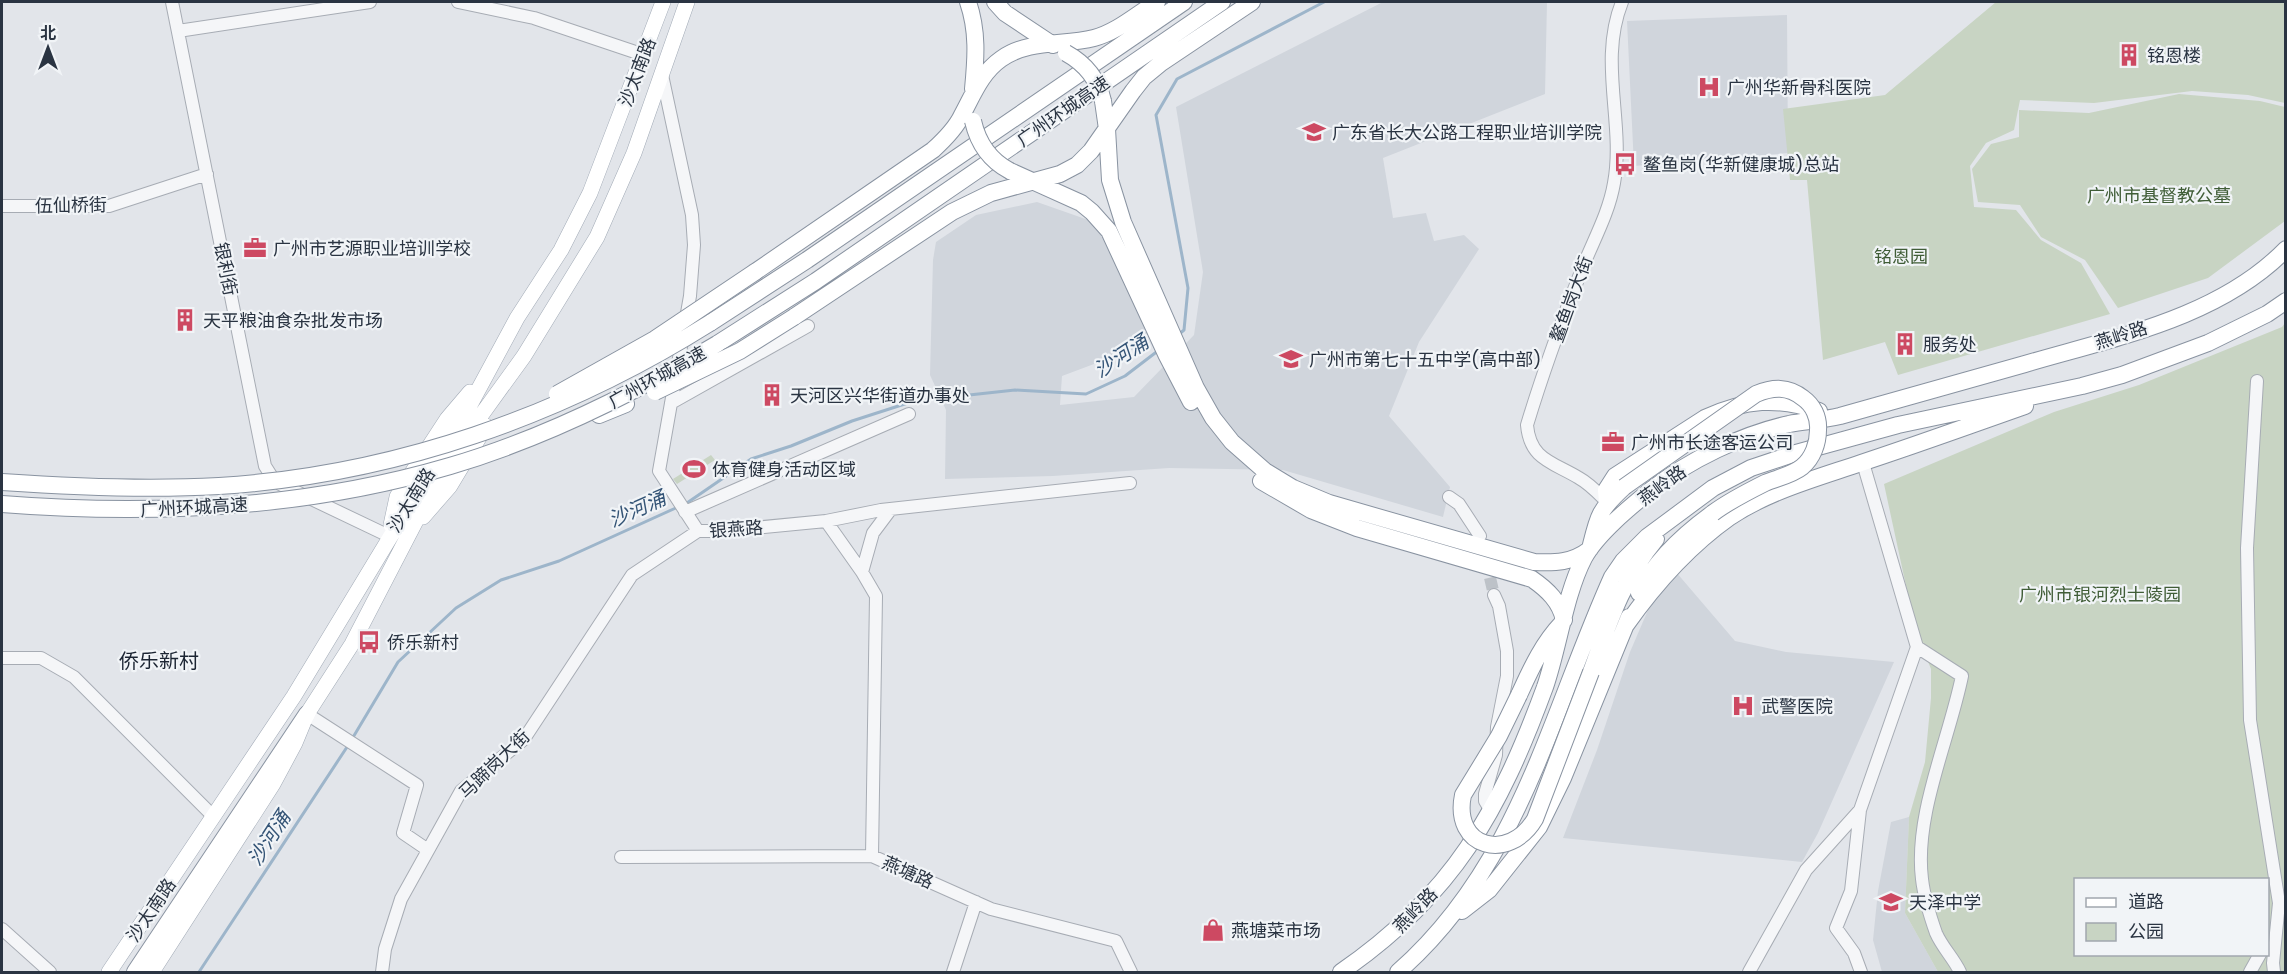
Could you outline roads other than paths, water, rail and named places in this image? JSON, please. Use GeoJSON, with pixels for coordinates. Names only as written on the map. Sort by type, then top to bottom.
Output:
{"type":"FeatureCollection","features":[{"type":"Feature","properties":{"kind":"highway"},"geometry":{"type":"LineString","coordinates":[[967,116],[973,92],[977,44],[974,20],[968,2]]}},
{"type":"Feature","properties":{"kind":"highway"},"geometry":{"type":"LineString","coordinates":[[995,2],[1005,13],[1050,43],[1069,47]]}},
{"type":"Feature","properties":{"kind":"highway"},"geometry":{"type":"LineString","coordinates":[[1018,50],[1069,47],[1108,32],[1157,2]]}},
{"type":"Feature","properties":{"kind":"highway","name":"广州环城高速"},"geometry":{"type":"LineString","coordinates":[[2,482],[129,488],[222,486],[347,469],[397,459],[502,426],[592,388],[656,356],[710,323],[807,261],[1184,2]]}},
{"type":"Feature","properties":{"kind":"highway","name":"广州环城高速"},"geometry":{"type":"LineString","coordinates":[[2,504],[118,510],[188,509],[304,498],[376,485],[452,466],[539,434],[622,397],[717,344],[816,281],[1222,2]]}},
{"type":"Feature","properties":{"kind":"highway"},"geometry":{"type":"LineString","coordinates":[[487,454],[626,404],[740,351],[952,212],[991,193],[1071,169],[1091,151],[1138,83],[1161,63],[1252,2]]}},
{"type":"Feature","properties":{"kind":"highway"},"geometry":{"type":"LineString","coordinates":[[1024,26],[1069,47],[1089,70],[1100,88],[1107,129],[1110,180],[1123,222],[1192,380],[1213,418],[1232,442],[1265,471],[1303,492],[1404,534],[1532,579],[1542,586],[1559,605],[1564,620],[1551,635],[1488,756],[1463,795],[1462,816],[1470,833],[1478,840],[1494,846],[1513,842],[1529,829],[1535,819],[1630,575],[1676,516]]}},
{"type":"Feature","properties":{"kind":"highway"},"geometry":{"type":"LineString","coordinates":[[973,92],[997,62],[1018,50],[1050,43]]}},
{"type":"Feature","properties":{"kind":"highway"},"geometry":{"type":"LineString","coordinates":[[977,44],[967,116],[983,147],[996,162],[1010,171],[1040,179],[1092,212],[1109,231],[1166,354],[1198,414],[1218,442],[1253,475],[1287,498],[1341,522],[1534,562],[1565,562],[1575,559],[1590,549],[1598,514],[1624,487],[1756,394],[1780,388],[1788,389],[1802,397],[1813,408],[1818,423],[1818,440],[1808,461],[1793,472],[1749,491],[1713,513],[1673,546],[1654,569],[1642,587],[1563,778],[1539,827],[1489,890],[1449,920]]}},
{"type":"Feature","properties":{"kind":"highway"},"geometry":{"type":"LineString","coordinates":[[444,445],[468,438],[506,420],[655,339],[907,169],[943,141],[967,116],[984,76]]}},
{"type":"Feature","properties":{"kind":"highway"},"geometry":{"type":"LineString","coordinates":[[1110,180],[1115,130],[1128,97]]}},
{"type":"Feature","properties":{"kind":"highway"},"geometry":{"type":"LineString","coordinates":[[1091,151],[1103,127],[1103,101]]}},
{"type":"Feature","properties":{"kind":"highway"},"geometry":{"type":"LineString","coordinates":[[991,193],[1032,191],[1051,193],[1081,203]]}},
{"type":"Feature","properties":{"kind":"highway","name":"燕岭路"},"geometry":{"type":"LineString","coordinates":[[1341,972],[1381,943],[1420,908],[1449,874],[1484,825],[1528,733],[1556,656],[1575,582],[1590,549],[1652,489],[1696,460],[1762,432],[1790,424],[1835,417],[2095,344],[2170,319],[2218,298],[2276,259],[2286,249]]}},
{"type":"Feature","properties":{"kind":"highway","name":"燕岭路"},"geometry":{"type":"LineString","coordinates":[[1403,971],[1449,920],[1489,863],[1522,803],[1612,577],[1634,549],[1676,516],[1713,488],[1772,460],[1918,420],[2082,386],[2144,368],[2240,328],[2286,301]]}},
{"type":"Feature","properties":{"kind":"highway"},"geometry":{"type":"LineString","coordinates":[[1626,625],[1649,593],[1702,539],[1732,516],[1770,496],[2082,386]]}},
{"type":"Feature","properties":{"kind":"highway"},"geometry":{"type":"LineString","coordinates":[[1608,502],[1606,490],[1615,476],[1705,418],[1721,411],[1741,405],[1776,401],[1794,403],[1835,417]]}},
{"type":"Feature","properties":{"kind":"highway"},"geometry":{"type":"LineString","coordinates":[[135,972],[307,714]]}},
{"type":"Feature","properties":{"kind":"main road","name":"沙太南路"},"geometry":{"type":"LineString","coordinates":[[109,972],[288,706],[389,536],[397,497],[402,488],[458,404],[484,378],[517,318],[574,225],[590,193],[663,2]]}},
{"type":"Feature","properties":{"kind":"main road","name":"沙太南路"},"geometry":{"type":"LineString","coordinates":[[152,972],[258,809],[295,743],[307,714],[352,644],[414,525],[450,486],[496,410],[508,379],[549,318],[597,237],[627,172],[687,2]]}},
{"type":"Feature","properties":{"kind":"street","name":"银利街"},"geometry":{"type":"LineString","coordinates":[[172,2],[265,466],[280,484],[389,536]]}},
{"type":"Feature","properties":{"kind":"street"},"geometry":{"type":"LineString","coordinates":[[178,31],[370,2]]}},
{"type":"Feature","properties":{"kind":"street"},"geometry":{"type":"LineString","coordinates":[[458,2],[534,18],[644,55]]}},
{"type":"Feature","properties":{"kind":"street","name":"鳌鱼岗大街"},"geometry":{"type":"LineString","coordinates":[[1608,502],[1590,485],[1541,456],[1528,439],[1527,425],[1575,287],[1610,201],[1617,165],[1611,59],[1618,11],[1622,2]]}},
{"type":"Feature","properties":{"kind":"street","name":"银燕路"},"geometry":{"type":"LineString","coordinates":[[662,75],[692,215],[694,245],[690,296],[659,471],[698,531],[722,531],[826,521],[891,509],[1130,483]]}},
{"type":"Feature","properties":{"kind":"street","name":"伍仙桥街"},"geometry":{"type":"LineString","coordinates":[[2,206],[109,206],[207,174]]}},
{"type":"Feature","properties":{"kind":"street"},"geometry":{"type":"LineString","coordinates":[[671,403],[808,326]]}},
{"type":"Feature","properties":{"kind":"street"},"geometry":{"type":"LineString","coordinates":[[2257,381],[2247,548],[2250,720],[2278,903],[2269,950]]}},
{"type":"Feature","properties":{"kind":"street"},"geometry":{"type":"LineString","coordinates":[[685,512],[909,414]]}},
{"type":"Feature","properties":{"kind":"street"},"geometry":{"type":"LineString","coordinates":[[1861,972],[1854,953],[1836,928],[1851,891],[1860,810],[1917,647],[1863,462]]}},
{"type":"Feature","properties":{"kind":"street"},"geometry":{"type":"LineString","coordinates":[[1449,497],[1459,504],[1480,536]]}},
{"type":"Feature","properties":{"kind":"street"},"geometry":{"type":"LineString","coordinates":[[862,572],[873,533],[891,509]]}},
{"type":"Feature","properties":{"kind":"street"},"geometry":{"type":"LineString","coordinates":[[826,521],[876,596],[872,856]]}},
{"type":"Feature","properties":{"kind":"street","name":"马蹄岗大街"},"geometry":{"type":"LineString","coordinates":[[382,972],[385,949],[401,899],[461,791],[524,739],[632,575],[698,531]]}},
{"type":"Feature","properties":{"kind":"street"},"geometry":{"type":"LineString","coordinates":[[1491,811],[1485,801],[1485,794],[1496,755],[1497,727],[1507,676],[1507,651],[1494,595]]}},
{"type":"Feature","properties":{"kind":"street"},"geometry":{"type":"LineString","coordinates":[[1917,647],[1962,676],[1923,826],[1921,867],[1924,892],[1937,935],[1961,971]]}},
{"type":"Feature","properties":{"kind":"street"},"geometry":{"type":"LineString","coordinates":[[2,657],[40,658],[74,677],[209,812]]}},
{"type":"Feature","properties":{"kind":"street"},"geometry":{"type":"LineString","coordinates":[[307,714],[417,785],[404,833],[428,850]]}},
{"type":"Feature","properties":{"kind":"street"},"geometry":{"type":"LineString","coordinates":[[1749,972],[1806,870],[1860,810]]}},
{"type":"Feature","properties":{"kind":"street","name":"燕塘路"},"geometry":{"type":"LineString","coordinates":[[621,856],[872,856],[991,909],[1116,941],[1131,972]]}},
{"type":"Feature","properties":{"kind":"street"},"geometry":{"type":"LineString","coordinates":[[953,972],[976,902]]}},
{"type":"Feature","properties":{"kind":"street"},"geometry":{"type":"LineString","coordinates":[[2269,935],[2278,912]]}},
{"type":"Feature","properties":{"kind":"street"},"geometry":{"type":"LineString","coordinates":[[2,929],[50,972]]}},
{"type":"Feature","properties":{"kind":"street"},"geometry":{"type":"LineString","coordinates":[[2260,956],[2264,971]]}},
{"type":"Feature","properties":{"kind":"street"},"geometry":{"type":"LineString","coordinates":[[2264,971],[2268,956]]}},
{"type":"Feature","properties":{"kind":"waterway","name":"沙河涌"},"geometry":{"type":"LineString","coordinates":[[1178,335],[1184,330],[1188,288],[1156,115],[1177,79],[1324,2]]}},
{"type":"Feature","properties":{"kind":"waterway","name":"沙河涌"},"geometry":{"type":"LineString","coordinates":[[684,505],[751,459],[791,446],[852,421],[914,401],[1015,390],[1086,394],[1125,376],[1159,350]]}},
{"type":"Feature","properties":{"kind":"waterway","name":"沙河涌"},"geometry":{"type":"LineString","coordinates":[[352,739],[398,662],[456,608],[501,580],[559,561],[678,507]]}},
{"type":"Feature","properties":{"kind":"waterway","name":"沙河涌"},"geometry":{"type":"LineString","coordinates":[[199,972],[349,744]]}},
{"type":"Feature","properties":{"kind":"tunnel"},"geometry":{"type":"LineString","coordinates":[[1486,560],[1494,595]]}},
{"type":"Feature","properties":{"kind":"place","name":"铭恩楼"},"geometry":{"type":"Point","coordinates":[2129,55]}},
{"type":"Feature","properties":{"kind":"place","name":"广州华新骨科医院"},"geometry":{"type":"Point","coordinates":[1709,87]}},
{"type":"Feature","properties":{"kind":"place","name":"广东省长大公路工程职业培训学院"},"geometry":{"type":"Point","coordinates":[1314,132]}},
{"type":"Feature","properties":{"kind":"place","name":"鳌鱼岗(华新健康城)总站"},"geometry":{"type":"Point","coordinates":[1625,164]}},
{"type":"Feature","properties":{"kind":"place","name":"广州市艺源职业培训学校"},"geometry":{"type":"Point","coordinates":[255,248]}},
{"type":"Feature","properties":{"kind":"place","name":"天平粮油食杂批发市场"},"geometry":{"type":"Point","coordinates":[185,320]}},
{"type":"Feature","properties":{"kind":"place","name":"服务处"},"geometry":{"type":"Point","coordinates":[1905,344]}},
{"type":"Feature","properties":{"kind":"place","name":"广州市第七十五中学(高中部)"},"geometry":{"type":"Point","coordinates":[1291,359]}},
{"type":"Feature","properties":{"kind":"place","name":"天河区兴华街道办事处"},"geometry":{"type":"Point","coordinates":[772,395]}},
{"type":"Feature","properties":{"kind":"place","name":"广州市长途客运公司"},"geometry":{"type":"Point","coordinates":[1613,442]}},
{"type":"Feature","properties":{"kind":"place","name":"体育健身活动区域"},"geometry":{"type":"Point","coordinates":[694,469]}},
{"type":"Feature","properties":{"kind":"place","name":"侨乐新村"},"geometry":{"type":"Point","coordinates":[369,642]}},
{"type":"Feature","properties":{"kind":"place","name":"武警医院"},"geometry":{"type":"Point","coordinates":[1743,706]}},
{"type":"Feature","properties":{"kind":"place","name":"天泽中学"},"geometry":{"type":"Point","coordinates":[1891,902]}},
{"type":"Feature","properties":{"kind":"place","name":"燕塘菜市场"},"geometry":{"type":"Point","coordinates":[1213,930]}},
{"type":"Feature","properties":{"kind":"district","name":"侨乐新村"},"geometry":{"type":"Point","coordinates":[159,661]}},
{"type":"Feature","properties":{"kind":"park label","name":"广州市基督教公墓"},"geometry":{"type":"Point","coordinates":[2159,195]}},
{"type":"Feature","properties":{"kind":"park label","name":"铭恩园"},"geometry":{"type":"Point","coordinates":[1901,256]}},
{"type":"Feature","properties":{"kind":"park label","name":"广州市银河烈士陵园"},"geometry":{"type":"Point","coordinates":[2100,594]}}]}
